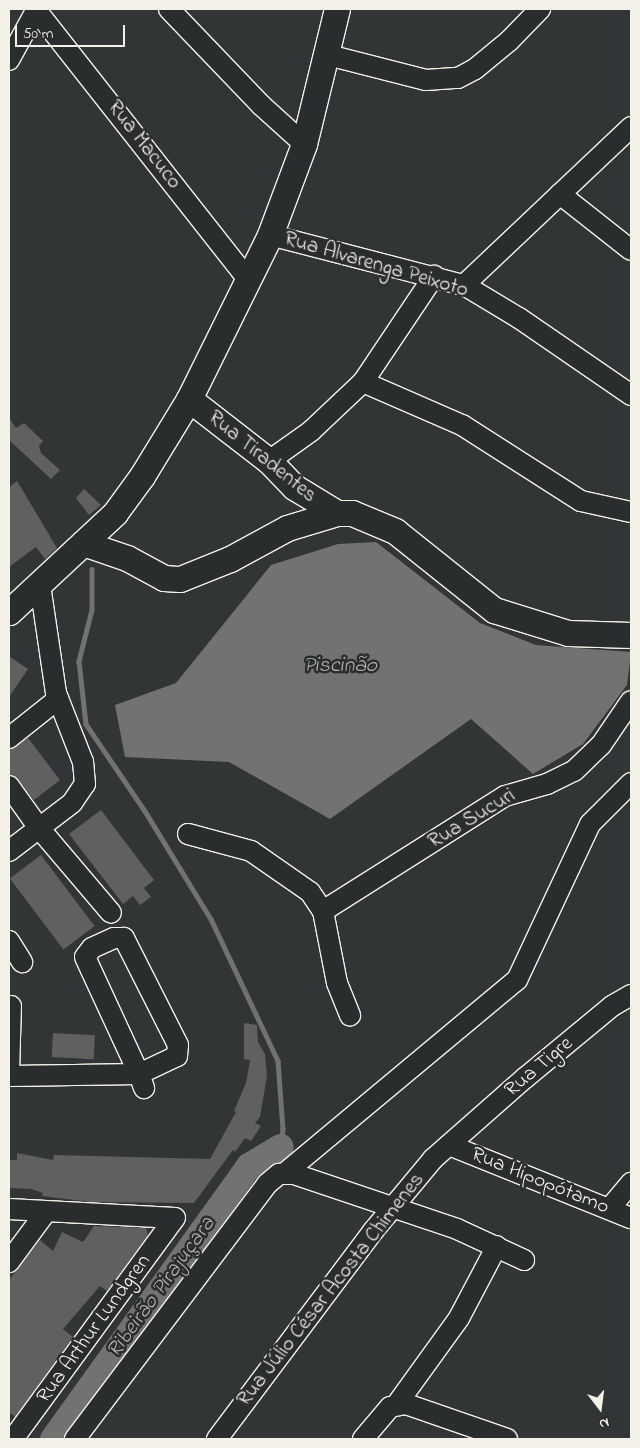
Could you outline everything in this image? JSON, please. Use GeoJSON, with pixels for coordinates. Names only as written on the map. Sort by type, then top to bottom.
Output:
{"type":"FeatureCollection","features":[{"type":"Feature","properties":{"kind":"main road"},"geometry":{"type":"LineString","coordinates":[[9,612],[115,513],[147,469],[189,399],[249,281],[270,235],[304,144],[328,55],[337,9]]}},
{"type":"Feature","properties":{"kind":"main road","name":"Rua Tiradentes"},"geometry":{"type":"LineString","coordinates":[[189,399],[269,461],[301,492],[337,513]]}},
{"type":"Feature","properties":{"kind":"main road"},"geometry":{"type":"LineString","coordinates":[[287,528],[298,510],[301,492]]}},
{"type":"Feature","properties":{"kind":"main road"},"geometry":{"type":"LineString","coordinates":[[115,513],[127,558]]}},
{"type":"Feature","properties":{"kind":"main road"},"geometry":{"type":"LineString","coordinates":[[83,543],[127,558],[164,578],[180,578],[230,559],[287,528],[337,513],[366,516],[396,531],[494,610],[568,633],[631,635]]}},
{"type":"Feature","properties":{"kind":"street"},"geometry":{"type":"LineString","coordinates":[[169,9],[261,105],[304,144]]}},
{"type":"Feature","properties":{"kind":"street"},"geometry":{"type":"LineString","coordinates":[[328,55],[426,80],[458,78],[475,69],[509,42],[540,9]]}},
{"type":"Feature","properties":{"kind":"street"},"geometry":{"type":"LineString","coordinates":[[9,60],[37,10]]}},
{"type":"Feature","properties":{"kind":"street","name":"Rua Macuco"},"geometry":{"type":"LineString","coordinates":[[37,10],[249,281]]}},
{"type":"Feature","properties":{"kind":"street"},"geometry":{"type":"LineString","coordinates":[[464,285],[631,127]]}},
{"type":"Feature","properties":{"kind":"street"},"geometry":{"type":"LineString","coordinates":[[560,194],[631,250]]}},
{"type":"Feature","properties":{"kind":"street","name":"Rua Alvarenga Peixoto"},"geometry":{"type":"LineString","coordinates":[[270,235],[464,285],[519,318],[631,395]]}},
{"type":"Feature","properties":{"kind":"street"},"geometry":{"type":"LineString","coordinates":[[269,461],[311,431],[363,382],[434,276]]}},
{"type":"Feature","properties":{"kind":"street"},"geometry":{"type":"LineString","coordinates":[[363,382],[462,424],[581,501],[631,512]]}},
{"type":"Feature","properties":{"kind":"street"},"geometry":{"type":"LineString","coordinates":[[9,851],[72,803],[85,784],[83,762],[58,699],[40,585]]}},
{"type":"Feature","properties":{"kind":"street"},"geometry":{"type":"LineString","coordinates":[[9,738],[58,699]]}},
{"type":"Feature","properties":{"kind":"street","name":"Rua Sucuri"},"geometry":{"type":"LineString","coordinates":[[322,911],[505,796],[548,784],[574,770],[601,746],[631,701]]}},
{"type":"Feature","properties":{"kind":"street"},"geometry":{"type":"LineString","coordinates":[[75,1439],[267,1184],[284,1173],[517,980],[590,824],[631,783]]}},
{"type":"Feature","properties":{"kind":"street"},"geometry":{"type":"LineString","coordinates":[[9,786],[39,828],[111,913]]}},
{"type":"Feature","properties":{"kind":"street"},"geometry":{"type":"LineString","coordinates":[[188,834],[251,851],[310,892],[322,911],[337,983],[350,1015]]}},
{"type":"Feature","properties":{"kind":"street"},"geometry":{"type":"LineString","coordinates":[[11,1006],[9,1074],[142,1081],[174,1060],[177,1056],[178,1045],[124,938],[114,938],[92,948],[85,957],[142,1081]]}},
{"type":"Feature","properties":{"kind":"street"},"geometry":{"type":"LineString","coordinates":[[9,941],[22,962]]}},
{"type":"Feature","properties":{"kind":"street","name":"Rua Tigre"},"geometry":{"type":"LineString","coordinates":[[449,1145],[612,1006],[631,995]]}},
{"type":"Feature","properties":{"kind":"street","name":"Rua Hipopótamo"},"geometry":{"type":"LineString","coordinates":[[449,1145],[631,1218]]}},
{"type":"Feature","properties":{"kind":"street","name":"Rua Júlio César Acosta Chimenes"},"geometry":{"type":"LineString","coordinates":[[217,1439],[391,1208],[449,1145]]}},
{"type":"Feature","properties":{"kind":"street"},"geometry":{"type":"LineString","coordinates":[[284,1173],[457,1229],[524,1260]]}},
{"type":"Feature","properties":{"kind":"street"},"geometry":{"type":"LineString","coordinates":[[610,1208],[631,1184]]}},
{"type":"Feature","properties":{"kind":"street"},"geometry":{"type":"LineString","coordinates":[[9,1209],[46,1212]]}},
{"type":"Feature","properties":{"kind":"street"},"geometry":{"type":"LineString","coordinates":[[9,1262],[46,1212]]}},
{"type":"Feature","properties":{"kind":"street","name":"Rua Arthur Lundgren"},"geometry":{"type":"LineString","coordinates":[[13,1439],[175,1218],[46,1212]]}},
{"type":"Feature","properties":{"kind":"street"},"geometry":{"type":"LineString","coordinates":[[407,1405],[459,1318],[497,1246]]}},
{"type":"Feature","properties":{"kind":"street"},"geometry":{"type":"LineString","coordinates":[[363,1439],[390,1407],[407,1405],[506,1439]]}},
{"type":"Feature","properties":{"kind":"water","name":"Piscinão"},"geometry":{"type":"Polygon","coordinates":[[[376,542],[480,623],[536,645],[631,652],[627,685],[583,744],[533,774],[471,719],[330,819],[229,762],[125,757],[115,705],[176,683],[271,565],[338,544],[376,542]]]}},
{"type":"Feature","properties":{"kind":"building"},"geometry":{"type":"Polygon","coordinates":[[[9,418],[16,428],[24,423],[43,441],[39,446],[41,453],[60,470],[51,479],[9,440],[9,418]]]}},
{"type":"Feature","properties":{"kind":"building"},"geometry":{"type":"Polygon","coordinates":[[[17,481],[57,548],[45,559],[36,547],[9,567],[9,487],[17,481]]]}},
{"type":"Feature","properties":{"kind":"building"},"geometry":{"type":"Polygon","coordinates":[[[84,489],[101,505],[89,515],[76,498],[84,489]]]}},
{"type":"Feature","properties":{"kind":"building"},"geometry":{"type":"Polygon","coordinates":[[[9,656],[28,669],[9,697],[9,656]]]}},
{"type":"Feature","properties":{"kind":"building"},"geometry":{"type":"Polygon","coordinates":[[[28,738],[60,780],[34,800],[18,779],[9,774],[9,750],[28,738]]]}},
{"type":"Feature","properties":{"kind":"building"},"geometry":{"type":"Polygon","coordinates":[[[101,810],[154,880],[144,888],[151,897],[140,905],[133,896],[123,904],[69,834],[101,810]]]}},
{"type":"Feature","properties":{"kind":"building"},"geometry":{"type":"Polygon","coordinates":[[[41,855],[95,926],[63,950],[10,878],[41,855]]]}},
{"type":"Feature","properties":{"kind":"building"},"geometry":{"type":"Polygon","coordinates":[[[244,1023],[257,1025],[258,1042],[265,1054],[267,1076],[260,1117],[255,1123],[261,1126],[251,1141],[245,1138],[235,1152],[233,1150],[194,1203],[91,1202],[42,1196],[43,1193],[31,1189],[9,1188],[9,1160],[17,1160],[17,1153],[53,1160],[54,1155],[210,1159],[236,1112],[234,1111],[246,1083],[250,1060],[244,1059],[244,1023]]]}},
{"type":"Feature","properties":{"kind":"building"},"geometry":{"type":"Polygon","coordinates":[[[53,1033],[95,1035],[94,1059],[52,1057],[53,1033]]]}},
{"type":"Feature","properties":{"kind":"building"},"geometry":{"type":"Polygon","coordinates":[[[94,1226],[146,1228],[148,1235],[107,1291],[100,1286],[63,1329],[73,1337],[15,1417],[9,1412],[9,1280],[40,1240],[53,1251],[62,1232],[83,1242],[94,1226]]]}},
{"type":"Feature","properties":{"kind":"waterway"},"geometry":{"type":"LineString","coordinates":[[92,569],[92,610],[79,661],[86,724],[145,811],[211,919],[278,1061],[283,1129],[281,1147]]}},
{"type":"Feature","properties":{"kind":"waterway","name":"Ribeirão Pirajuçara"},"geometry":{"type":"LineString","coordinates":[[53,1439],[249,1166],[281,1147]]}}]}
